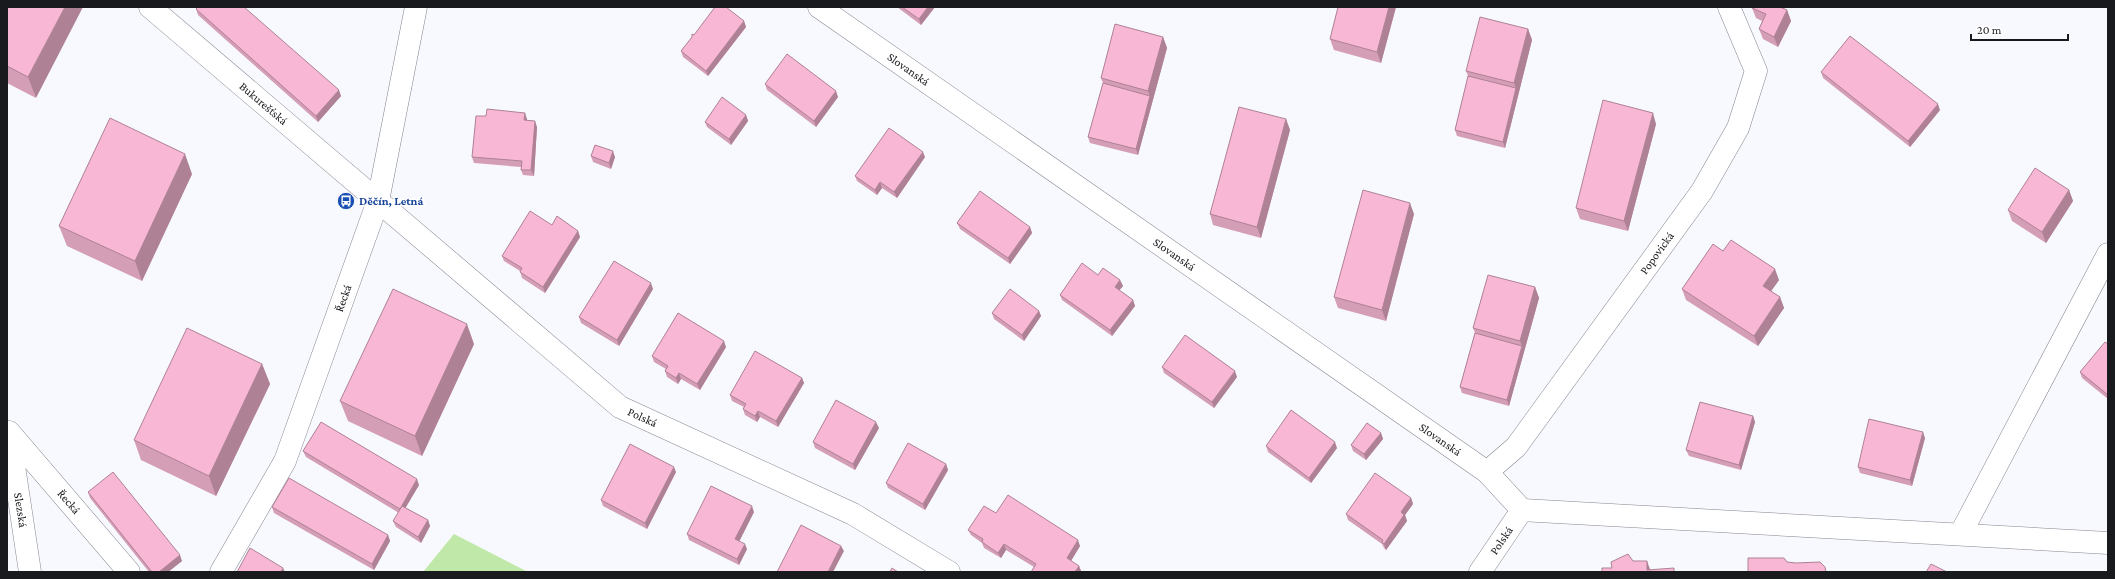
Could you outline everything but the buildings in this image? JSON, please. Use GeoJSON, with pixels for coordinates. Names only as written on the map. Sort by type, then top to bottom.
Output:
{"type":"FeatureCollection","features":[{"type":"Feature","properties":{"kind":"street","name":"Bukurešťská"},"geometry":{"type":"LineString","coordinates":[[150,7],[378,201]]}},
{"type":"Feature","properties":{"kind":"street","name":"Řecká"},"geometry":{"type":"LineString","coordinates":[[221,572],[286,460],[378,201],[416,7]]}},
{"type":"Feature","properties":{"kind":"street","name":"Slovanská"},"geometry":{"type":"LineString","coordinates":[[820,7],[1487,472],[1522,510]]}},
{"type":"Feature","properties":{"kind":"street","name":"Popovická"},"geometry":{"type":"LineString","coordinates":[[1487,472],[1516,447],[1702,191],[1738,128],[1756,71],[1729,7]]}},
{"type":"Feature","properties":{"kind":"street","name":"Polská"},"geometry":{"type":"LineString","coordinates":[[378,201],[620,407],[853,514],[949,572]]}},
{"type":"Feature","properties":{"kind":"street"},"geometry":{"type":"LineString","coordinates":[[1961,533],[2108,254]]}},
{"type":"Feature","properties":{"kind":"street","name":"Řecká"},"geometry":{"type":"LineString","coordinates":[[8,429],[129,572]]}},
{"type":"Feature","properties":{"kind":"street","name":"Slezská"},"geometry":{"type":"LineString","coordinates":[[8,429],[30,572]]}},
{"type":"Feature","properties":{"kind":"street","name":"Polská"},"geometry":{"type":"LineString","coordinates":[[1480,572],[1522,510]]}},
{"type":"Feature","properties":{"kind":"street"},"geometry":{"type":"LineString","coordinates":[[1522,510],[1961,533],[2108,543]]}},
{"type":"Feature","properties":{"kind":"green space"},"geometry":{"type":"Polygon","coordinates":[[[454,534],[528,572],[423,572],[454,534]]]}},
{"type":"Feature","properties":{"kind":"place","name":"Děčín, Letná"},"geometry":{"type":"Point","coordinates":[346,201]}}]}
